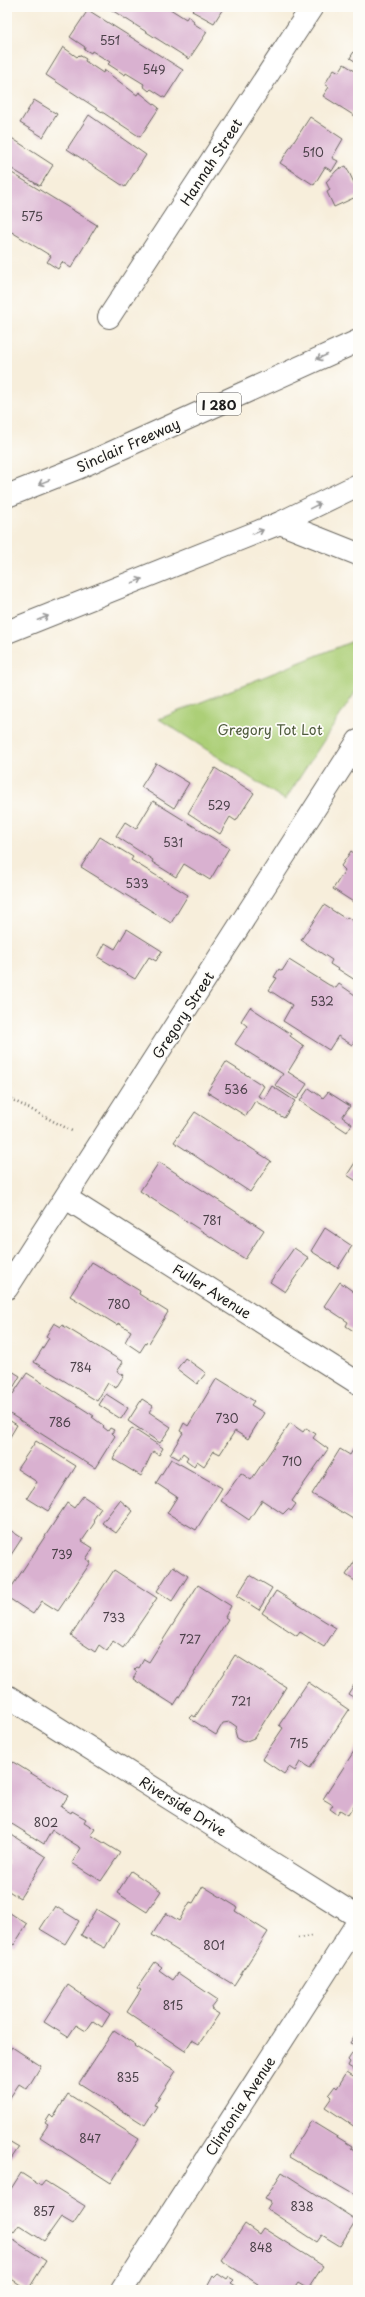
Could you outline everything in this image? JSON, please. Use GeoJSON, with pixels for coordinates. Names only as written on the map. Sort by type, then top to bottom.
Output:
{"type":"FeatureCollection","features":[{"type":"Feature","properties":{"kind":"main road","name":"Hannah Street"},"geometry":{"type":"LineString","coordinates":[[109,317],[312,7]]}},
{"type":"Feature","properties":{"kind":"main road","name":"Sinclair Freeway"},"geometry":{"type":"LineString","coordinates":[[7,496],[80,467],[358,341]]}},
{"type":"Feature","properties":{"kind":"main road"},"geometry":{"type":"LineString","coordinates":[[7,632],[101,596],[280,523],[358,485]]}},
{"type":"Feature","properties":{"kind":"main road"},"geometry":{"type":"LineString","coordinates":[[280,523],[358,554]]}},
{"type":"Feature","properties":{"kind":"main road","name":"Gregory Street"},"geometry":{"type":"LineString","coordinates":[[7,1288],[357,746]]}},
{"type":"Feature","properties":{"kind":"main road","name":"Fuller Avenue"},"geometry":{"type":"LineString","coordinates":[[66,1198],[358,1383]]}},
{"type":"Feature","properties":{"kind":"main road","name":"Riverside Drive"},"geometry":{"type":"LineString","coordinates":[[7,1696],[358,1917]]}},
{"type":"Feature","properties":{"kind":"main road","name":"Clintonia Avenue"},"geometry":{"type":"LineString","coordinates":[[122,2290],[358,1922]]}},
{"type":"Feature","properties":{"kind":"path"},"geometry":{"type":"LineString","coordinates":[[7,1097],[69,1129]]}},
{"type":"Feature","properties":{"kind":"path"},"geometry":{"type":"LineString","coordinates":[[298,1938],[310,1936]]}},
{"type":"Feature","properties":{"kind":"green space","name":"Gregory Tot Lot"},"geometry":{"type":"Polygon","coordinates":[[[358,639],[358,688],[285,800],[159,719],[358,639]]]}},
{"type":"Feature","properties":{"kind":"building"},"geometry":{"type":"Polygon","coordinates":[[[107,7],[167,7],[186,19],[188,16],[194,21],[193,23],[207,32],[189,59],[107,7]]]}},
{"type":"Feature","properties":{"kind":"building"},"geometry":{"type":"Polygon","coordinates":[[[191,7],[224,7],[214,23],[192,11],[194,9],[191,7]]]}},
{"type":"Feature","properties":{"kind":"building"},"geometry":{"type":"Polygon","coordinates":[[[88,10],[183,70],[165,98],[151,89],[149,91],[143,86],[144,84],[126,73],[125,75],[108,64],[110,62],[92,51],[91,53],[84,49],[85,47],[70,37],[88,10]]]}},
{"type":"Feature","properties":{"kind":"building"},"geometry":{"type":"Polygon","coordinates":[[[358,45],[358,63],[350,58],[358,45]]]}},
{"type":"Feature","properties":{"kind":"building"},"geometry":{"type":"Polygon","coordinates":[[[63,47],[77,57],[79,55],[86,59],[85,61],[103,73],[104,70],[137,95],[139,92],[159,108],[140,137],[46,75],[63,47]]]}},
{"type":"Feature","properties":{"kind":"building"},"geometry":{"type":"Polygon","coordinates":[[[344,64],[358,73],[358,118],[323,96],[329,87],[325,84],[334,69],[339,72],[344,64]]]}},
{"type":"Feature","properties":{"kind":"building"},"geometry":{"type":"Polygon","coordinates":[[[34,100],[57,114],[43,137],[20,123],[34,100]]]}},
{"type":"Feature","properties":{"kind":"building"},"geometry":{"type":"Polygon","coordinates":[[[89,115],[146,155],[125,187],[67,149],[89,115]]]}},
{"type":"Feature","properties":{"kind":"building"},"geometry":{"type":"Polygon","coordinates":[[[310,117],[343,139],[332,158],[338,161],[332,171],[325,167],[314,185],[280,163],[310,117]]]}},
{"type":"Feature","properties":{"kind":"building"},"geometry":{"type":"Polygon","coordinates":[[[7,135],[53,165],[40,186],[7,166],[7,135]]]}},
{"type":"Feature","properties":{"kind":"building"},"geometry":{"type":"Polygon","coordinates":[[[346,166],[355,185],[358,184],[358,196],[334,207],[327,192],[330,190],[326,182],[337,170],[346,166]]]}},
{"type":"Feature","properties":{"kind":"building"},"geometry":{"type":"Polygon","coordinates":[[[7,170],[97,225],[71,268],[62,262],[58,269],[47,262],[51,256],[10,231],[7,235],[7,170]]]}},
{"type":"Feature","properties":{"kind":"building"},"geometry":{"type":"Polygon","coordinates":[[[156,763],[189,783],[174,808],[141,787],[156,763]]]}},
{"type":"Feature","properties":{"kind":"building"},"geometry":{"type":"Polygon","coordinates":[[[215,768],[254,793],[236,821],[230,817],[220,834],[188,813],[215,768]]]}},
{"type":"Feature","properties":{"kind":"building"},"geometry":{"type":"Polygon","coordinates":[[[153,801],[229,848],[210,880],[184,864],[176,877],[116,836],[125,822],[136,829],[153,801]]]}},
{"type":"Feature","properties":{"kind":"building"},"geometry":{"type":"Polygon","coordinates":[[[100,837],[133,857],[131,860],[188,895],[171,923],[81,867],[100,837]]]}},
{"type":"Feature","properties":{"kind":"building"},"geometry":{"type":"Polygon","coordinates":[[[351,851],[358,856],[358,905],[333,889],[345,870],[341,866],[351,851]]]}},
{"type":"Feature","properties":{"kind":"building"},"geometry":{"type":"Polygon","coordinates":[[[324,905],[346,919],[347,917],[358,924],[358,974],[355,980],[330,964],[332,960],[301,940],[324,905]]]}},
{"type":"Feature","properties":{"kind":"building"},"geometry":{"type":"Polygon","coordinates":[[[127,929],[162,951],[156,961],[149,957],[135,979],[98,957],[105,943],[115,949],[127,929]]]}},
{"type":"Feature","properties":{"kind":"building"},"geometry":{"type":"Polygon","coordinates":[[[289,960],[329,985],[336,988],[339,984],[358,997],[358,1034],[352,1045],[338,1036],[329,1050],[283,1021],[292,1005],[269,990],[277,978],[274,977],[279,969],[282,971],[289,960]]]}},
{"type":"Feature","properties":{"kind":"building"},"geometry":{"type":"Polygon","coordinates":[[[250,1007],[291,1034],[290,1036],[304,1046],[288,1072],[307,1084],[297,1099],[275,1085],[283,1074],[235,1044],[247,1026],[241,1021],[250,1007]]]}},
{"type":"Feature","properties":{"kind":"building"},"geometry":{"type":"Polygon","coordinates":[[[226,1062],[264,1086],[258,1096],[264,1099],[272,1086],[295,1101],[284,1118],[255,1101],[246,1116],[207,1092],[226,1062]]]}},
{"type":"Feature","properties":{"kind":"building"},"geometry":{"type":"Polygon","coordinates":[[[309,1088],[323,1098],[328,1092],[350,1106],[342,1117],[352,1124],[347,1132],[300,1101],[309,1088]]]}},
{"type":"Feature","properties":{"kind":"building"},"geometry":{"type":"Polygon","coordinates":[[[195,1112],[271,1161],[250,1192],[174,1142],[195,1112]]]}},
{"type":"Feature","properties":{"kind":"building"},"geometry":{"type":"Polygon","coordinates":[[[358,1158],[358,1182],[347,1175],[358,1158]]]}},
{"type":"Feature","properties":{"kind":"building"},"geometry":{"type":"Polygon","coordinates":[[[159,1162],[264,1230],[245,1259],[140,1191],[159,1162]]]}},
{"type":"Feature","properties":{"kind":"building"},"geometry":{"type":"Polygon","coordinates":[[[325,1228],[352,1246],[338,1268],[311,1251],[325,1228]]]}},
{"type":"Feature","properties":{"kind":"building"},"geometry":{"type":"Polygon","coordinates":[[[294,1248],[309,1258],[285,1292],[270,1282],[294,1248]]]}},
{"type":"Feature","properties":{"kind":"building"},"geometry":{"type":"Polygon","coordinates":[[[92,1262],[140,1291],[139,1294],[168,1312],[149,1343],[147,1341],[140,1352],[125,1342],[131,1331],[118,1323],[117,1325],[70,1296],[92,1262]]]}},
{"type":"Feature","properties":{"kind":"building"},"geometry":{"type":"Polygon","coordinates":[[[340,1282],[358,1295],[358,1334],[346,1326],[348,1322],[324,1306],[340,1282]]]}},
{"type":"Feature","properties":{"kind":"building"},"geometry":{"type":"Polygon","coordinates":[[[54,1323],[61,1327],[62,1325],[123,1362],[117,1372],[124,1375],[116,1388],[108,1383],[97,1401],[34,1362],[49,1338],[46,1336],[54,1323]]]}},
{"type":"Feature","properties":{"kind":"building"},"geometry":{"type":"Polygon","coordinates":[[[185,1358],[206,1373],[197,1384],[177,1369],[185,1358]]]}},
{"type":"Feature","properties":{"kind":"building"},"geometry":{"type":"Polygon","coordinates":[[[7,1368],[20,1376],[13,1388],[7,1383],[7,1368]]]}},
{"type":"Feature","properties":{"kind":"building"},"geometry":{"type":"Polygon","coordinates":[[[27,1373],[94,1416],[92,1417],[108,1431],[110,1428],[114,1430],[112,1433],[115,1436],[95,1468],[7,1412],[7,1403],[27,1373]]]}},
{"type":"Feature","properties":{"kind":"building"},"geometry":{"type":"Polygon","coordinates":[[[217,1378],[254,1401],[251,1405],[264,1413],[248,1439],[235,1431],[220,1454],[214,1451],[204,1466],[197,1461],[194,1466],[186,1460],[188,1457],[183,1453],[179,1459],[170,1454],[183,1433],[180,1431],[184,1423],[188,1426],[217,1378]]]}},
{"type":"Feature","properties":{"kind":"building"},"geometry":{"type":"Polygon","coordinates":[[[106,1394],[128,1408],[121,1419],[99,1405],[106,1394]]]}},
{"type":"Feature","properties":{"kind":"building"},"geometry":{"type":"Polygon","coordinates":[[[142,1399],[153,1406],[149,1412],[171,1427],[160,1443],[128,1421],[142,1399]]]}},
{"type":"Feature","properties":{"kind":"building"},"geometry":{"type":"Polygon","coordinates":[[[7,1419],[17,1425],[7,1442],[7,1419]]]}},
{"type":"Feature","properties":{"kind":"building"},"geometry":{"type":"Polygon","coordinates":[[[290,1423],[303,1432],[306,1428],[316,1434],[313,1438],[328,1449],[292,1501],[296,1504],[291,1511],[288,1509],[283,1514],[262,1500],[249,1520],[221,1501],[241,1473],[251,1480],[290,1423]]]}},
{"type":"Feature","properties":{"kind":"building"},"geometry":{"type":"Polygon","coordinates":[[[132,1428],[163,1448],[159,1455],[153,1451],[141,1476],[113,1459],[132,1428]]]}},
{"type":"Feature","properties":{"kind":"building"},"geometry":{"type":"Polygon","coordinates":[[[36,1441],[76,1466],[48,1511],[27,1498],[37,1482],[17,1469],[36,1441]]]}},
{"type":"Feature","properties":{"kind":"building"},"geometry":{"type":"Polygon","coordinates":[[[354,1448],[358,1451],[358,1522],[312,1494],[340,1449],[350,1455],[354,1448]]]}},
{"type":"Feature","properties":{"kind":"building"},"geometry":{"type":"Polygon","coordinates":[[[171,1459],[222,1488],[196,1530],[167,1513],[177,1497],[156,1483],[171,1459]]]}},
{"type":"Feature","properties":{"kind":"building"},"geometry":{"type":"Polygon","coordinates":[[[83,1496],[101,1508],[93,1520],[95,1522],[82,1541],[93,1548],[86,1559],[91,1562],[58,1611],[42,1601],[33,1614],[7,1597],[7,1594],[67,1503],[74,1508],[83,1496]]]}},
{"type":"Feature","properties":{"kind":"building"},"geometry":{"type":"Polygon","coordinates":[[[120,1500],[133,1511],[116,1533],[102,1523],[120,1500]]]}},
{"type":"Feature","properties":{"kind":"building"},"geometry":{"type":"Polygon","coordinates":[[[7,1528],[22,1538],[7,1561],[7,1528]]]}},
{"type":"Feature","properties":{"kind":"building"},"geometry":{"type":"Polygon","coordinates":[[[358,1556],[358,1583],[346,1575],[358,1556]]]}},
{"type":"Feature","properties":{"kind":"building"},"geometry":{"type":"Polygon","coordinates":[[[173,1566],[188,1576],[172,1601],[157,1591],[173,1566]]]}},
{"type":"Feature","properties":{"kind":"building"},"geometry":{"type":"Polygon","coordinates":[[[114,1570],[157,1598],[123,1648],[113,1641],[107,1651],[99,1645],[95,1652],[71,1636],[114,1570]]]}},
{"type":"Feature","properties":{"kind":"building"},"geometry":{"type":"Polygon","coordinates":[[[250,1575],[272,1588],[259,1610],[237,1596],[250,1575]]]}},
{"type":"Feature","properties":{"kind":"building"},"geometry":{"type":"Polygon","coordinates":[[[198,1585],[231,1606],[225,1617],[228,1619],[174,1705],[133,1679],[137,1672],[134,1670],[137,1667],[139,1668],[144,1659],[149,1662],[198,1585]]]}},
{"type":"Feature","properties":{"kind":"building"},"geometry":{"type":"Polygon","coordinates":[[[276,1591],[336,1628],[324,1647],[300,1632],[297,1636],[262,1613],[276,1591]]]}},
{"type":"Feature","properties":{"kind":"building"},"geometry":{"type":"Polygon","coordinates":[[[235,1655],[286,1687],[254,1738],[244,1742],[237,1738],[235,1731],[237,1727],[230,1722],[223,1723],[216,1735],[189,1718],[192,1715],[195,1717],[235,1655]]]}},
{"type":"Feature","properties":{"kind":"building"},"geometry":{"type":"Polygon","coordinates":[[[358,1678],[358,1700],[348,1694],[358,1678]]]}},
{"type":"Feature","properties":{"kind":"building"},"geometry":{"type":"Polygon","coordinates":[[[308,1682],[349,1710],[310,1768],[300,1762],[295,1771],[289,1767],[284,1774],[262,1759],[283,1728],[279,1725],[308,1682]]]}},
{"type":"Feature","properties":{"kind":"building"},"geometry":{"type":"Polygon","coordinates":[[[358,1745],[358,1799],[348,1815],[340,1810],[337,1814],[330,1809],[333,1805],[323,1799],[358,1745]]]}},
{"type":"Feature","properties":{"kind":"building"},"geometry":{"type":"Polygon","coordinates":[[[13,1762],[68,1796],[61,1807],[86,1819],[84,1822],[95,1829],[91,1835],[120,1853],[101,1881],[72,1863],[81,1848],[52,1830],[44,1844],[7,1821],[7,1779],[9,1776],[7,1774],[7,1767],[13,1762]]]}},
{"type":"Feature","properties":{"kind":"building"},"geometry":{"type":"Polygon","coordinates":[[[7,1832],[46,1857],[20,1898],[7,1890],[7,1832]]]}},
{"type":"Feature","properties":{"kind":"building"},"geometry":{"type":"Polygon","coordinates":[[[131,1871],[161,1891],[147,1912],[117,1893],[131,1871]]]}},
{"type":"Feature","properties":{"kind":"building"},"geometry":{"type":"Polygon","coordinates":[[[203,1886],[237,1907],[235,1911],[268,1932],[234,1985],[152,1935],[166,1913],[179,1921],[190,1902],[193,1903],[203,1886]]]}},
{"type":"Feature","properties":{"kind":"building"},"geometry":{"type":"Polygon","coordinates":[[[55,1906],[79,1921],[65,1944],[40,1929],[55,1906]]]}},
{"type":"Feature","properties":{"kind":"building"},"geometry":{"type":"Polygon","coordinates":[[[96,1909],[119,1923],[105,1948],[81,1935],[96,1909]]]}},
{"type":"Feature","properties":{"kind":"building"},"geometry":{"type":"Polygon","coordinates":[[[7,1911],[27,1924],[14,1945],[7,1940],[7,1911]]]}},
{"type":"Feature","properties":{"kind":"building"},"geometry":{"type":"Polygon","coordinates":[[[155,1962],[162,1967],[159,1970],[173,1980],[178,1973],[218,2000],[211,2009],[219,2014],[199,2044],[192,2040],[185,2051],[127,2012],[141,1990],[137,1988],[155,1962]]]}},
{"type":"Feature","properties":{"kind":"building"},"geometry":{"type":"Polygon","coordinates":[[[68,1985],[110,2014],[102,2027],[93,2021],[86,2031],[76,2025],[68,2037],[44,2022],[68,1985]]]}},
{"type":"Feature","properties":{"kind":"building"},"geometry":{"type":"Polygon","coordinates":[[[114,2030],[136,2045],[135,2046],[176,2071],[154,2105],[157,2106],[145,2125],[79,2083],[114,2030]]]}},
{"type":"Feature","properties":{"kind":"building"},"geometry":{"type":"Polygon","coordinates":[[[358,2030],[358,2072],[348,2066],[350,2062],[348,2060],[357,2046],[350,2043],[358,2030]]]}},
{"type":"Feature","properties":{"kind":"building"},"geometry":{"type":"Polygon","coordinates":[[[12,2047],[41,2066],[27,2089],[19,2084],[7,2102],[7,2054],[12,2047]]]}},
{"type":"Feature","properties":{"kind":"building"},"geometry":{"type":"Polygon","coordinates":[[[347,2072],[358,2079],[358,2129],[325,2107],[332,2097],[329,2094],[335,2086],[337,2088],[347,2072]]]}},
{"type":"Feature","properties":{"kind":"building"},"geometry":{"type":"Polygon","coordinates":[[[68,2094],[139,2139],[111,2183],[40,2137],[48,2125],[45,2123],[50,2115],[53,2118],[68,2094]]]}},
{"type":"Feature","properties":{"kind":"building"},"geometry":{"type":"Polygon","coordinates":[[[311,2121],[352,2146],[351,2148],[358,2152],[358,2197],[289,2157],[311,2121]]]}},
{"type":"Feature","properties":{"kind":"building"},"geometry":{"type":"Polygon","coordinates":[[[7,2140],[19,2147],[7,2165],[7,2140]]]}},
{"type":"Feature","properties":{"kind":"building"},"geometry":{"type":"Polygon","coordinates":[[[282,2172],[356,2220],[340,2246],[322,2235],[317,2242],[267,2209],[271,2202],[265,2199],[282,2172]]]}},
{"type":"Feature","properties":{"kind":"building"},"geometry":{"type":"Polygon","coordinates":[[[21,2173],[41,2186],[45,2181],[85,2206],[73,2224],[61,2217],[44,2241],[19,2225],[14,2232],[7,2227],[7,2191],[9,2192],[21,2173]]]}},
{"type":"Feature","properties":{"kind":"building"},"geometry":{"type":"Polygon","coordinates":[[[245,2224],[259,2234],[263,2228],[323,2266],[308,2289],[298,2283],[293,2290],[267,2290],[221,2260],[245,2224]]]}},
{"type":"Feature","properties":{"kind":"building"},"geometry":{"type":"Polygon","coordinates":[[[7,2236],[46,2261],[28,2290],[7,2276],[7,2236]]]}},
{"type":"Feature","properties":{"kind":"building"},"geometry":{"type":"Polygon","coordinates":[[[218,2274],[227,2280],[229,2277],[234,2280],[231,2283],[242,2290],[205,2290],[213,2275],[215,2277],[218,2274]]]}}]}
